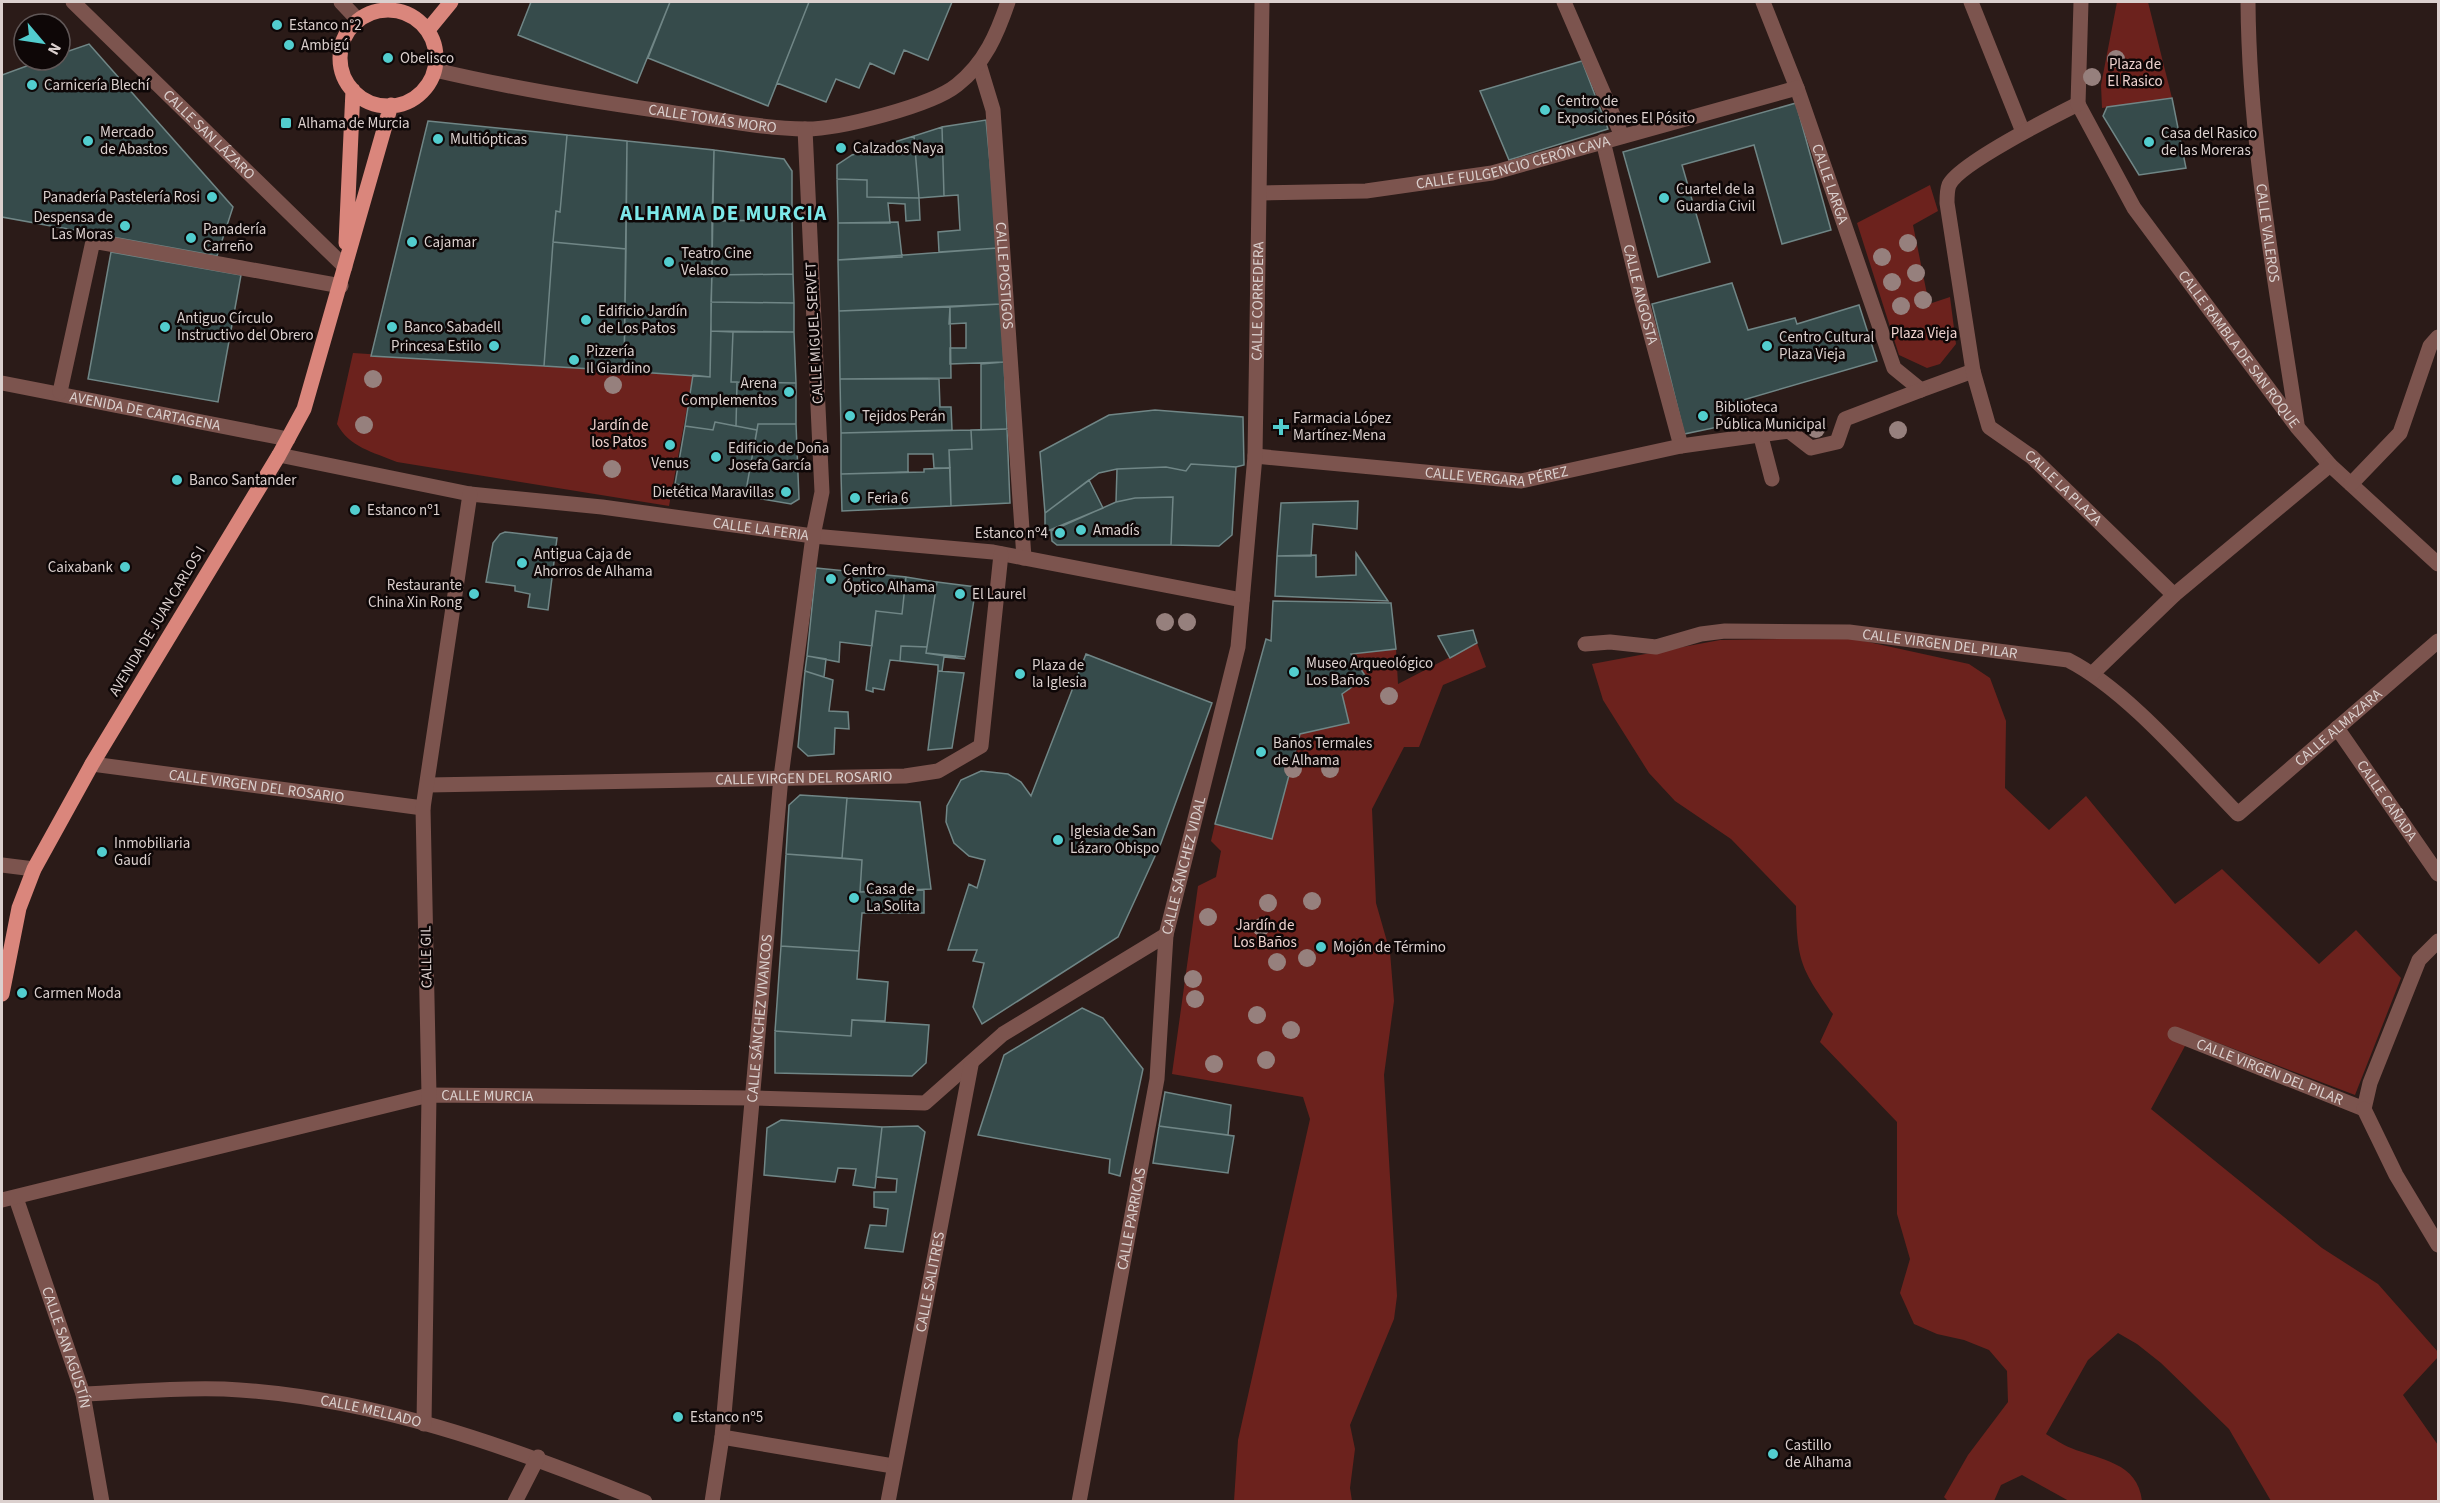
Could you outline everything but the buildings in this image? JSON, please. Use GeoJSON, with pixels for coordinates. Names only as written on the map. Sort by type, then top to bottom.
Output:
{"type":"FeatureCollection","features":[{"type":"Feature","properties":{"kind":"main road"},"geometry":{"type":"LineString","coordinates":[[428,30],[451,2]]}},
{"type":"Feature","properties":{"kind":"main road"},"geometry":{"type":"LineString","coordinates":[[395,11],[417,19],[428,30],[435,49],[435,70],[430,81],[418,94],[403,103],[377,105],[353,90],[344,78],[340,62],[347,32],[358,20],[372,12],[395,11]]}},
{"type":"Feature","properties":{"kind":"main road","name":"AVENIDA DE JUAN CARLOS I"},"geometry":{"type":"LineString","coordinates":[[345,267],[353,90]]}},
{"type":"Feature","properties":{"kind":"main road","name":"AVENIDA DE JUAN CARLOS I"},"geometry":{"type":"LineString","coordinates":[[2,994],[19,908],[34,869],[92,764],[279,455],[304,409],[391,105]]}},
{"type":"Feature","properties":{"kind":"street","name":"CALLE SAN LÁZARO"},"geometry":{"type":"LineString","coordinates":[[73,2],[345,267]]}},
{"type":"Feature","properties":{"kind":"street"},"geometry":{"type":"LineString","coordinates":[[340,2],[358,20]]}},
{"type":"Feature","properties":{"kind":"street"},"geometry":{"type":"LineString","coordinates":[[979,64],[986,54],[1008,2]]}},
{"type":"Feature","properties":{"kind":"street","name":"CALLE CORREDERA"},"geometry":{"type":"LineString","coordinates":[[1242,600],[1255,456],[1262,2]]}},
{"type":"Feature","properties":{"kind":"street"},"geometry":{"type":"LineString","coordinates":[[1564,2],[1622,136]]}},
{"type":"Feature","properties":{"kind":"street","name":"CALLE LARGA"},"geometry":{"type":"LineString","coordinates":[[1763,2],[1797,87],[1894,368],[1921,390]]}},
{"type":"Feature","properties":{"kind":"street"},"geometry":{"type":"LineString","coordinates":[[1971,2],[2024,132]]}},
{"type":"Feature","properties":{"kind":"street"},"geometry":{"type":"LineString","coordinates":[[1772,479],[1761,437],[1789,431],[1811,448],[1837,442],[1845,418],[1973,371],[1947,203],[1948,186],[1957,174],[2024,132],[2078,104],[2081,2]]}},
{"type":"Feature","properties":{"kind":"street","name":"CALLE VALEROS"},"geometry":{"type":"LineString","coordinates":[[2248,2],[2248,68],[2266,218],[2297,427]]}},
{"type":"Feature","properties":{"kind":"street","name":"CALLE TOMÁS MORO"},"geometry":{"type":"LineString","coordinates":[[435,70],[515,89],[718,120],[805,129],[831,128],[926,100],[956,87],[979,64]]}},
{"type":"Feature","properties":{"kind":"street","name":"CALLE POSTIGOS"},"geometry":{"type":"LineString","coordinates":[[979,64],[993,110],[1024,558]]}},
{"type":"Feature","properties":{"kind":"street","name":"CALLE FULGENCIO CERÓN CAVA"},"geometry":{"type":"LineString","coordinates":[[1260,193],[1366,191],[1492,173],[1797,87]]}},
{"type":"Feature","properties":{"kind":"street","name":"CALLE RAMBLA DE SAN ROQUE"},"geometry":{"type":"LineString","coordinates":[[2078,104],[2134,208],[2297,427],[2330,465],[2439,564]]}},
{"type":"Feature","properties":{"kind":"street","name":"CALLE MIGUEL SERVET"},"geometry":{"type":"LineString","coordinates":[[805,129],[822,492],[813,536]]}},
{"type":"Feature","properties":{"kind":"street","name":"CALLE ANGOSTA"},"geometry":{"type":"LineString","coordinates":[[1603,141],[1642,302],[1681,446]]}},
{"type":"Feature","properties":{"kind":"street"},"geometry":{"type":"LineString","coordinates":[[60,392],[93,241],[341,286]]}},
{"type":"Feature","properties":{"kind":"street"},"geometry":{"type":"LineString","coordinates":[[2351,484],[2400,433],[2430,346],[2439,338]]}},
{"type":"Feature","properties":{"kind":"street","name":"CALLE LA PLAZA"},"geometry":{"type":"LineString","coordinates":[[1973,371],[1989,428],[2032,457],[2174,596]]}},
{"type":"Feature","properties":{"kind":"street","name":"AVENIDA DE CARTAGENA"},"geometry":{"type":"LineString","coordinates":[[2,382],[288,439]]}},
{"type":"Feature","properties":{"kind":"street","name":"CALLE VERGARA PÉREZ"},"geometry":{"type":"LineString","coordinates":[[1255,456],[1521,481],[1681,446],[1761,437]]}},
{"type":"Feature","properties":{"kind":"street","name":"CALLE LA FERIA"},"geometry":{"type":"LineString","coordinates":[[279,455],[470,494],[633,511],[813,536],[1001,554],[1242,600]]}},
{"type":"Feature","properties":{"kind":"street"},"geometry":{"type":"LineString","coordinates":[[2093,673],[2174,596],[2330,465]]}},
{"type":"Feature","properties":{"kind":"street","name":"CALLE GIL"},"geometry":{"type":"LineString","coordinates":[[424,1424],[429,1095],[423,808],[470,494]]}},
{"type":"Feature","properties":{"kind":"street","name":"CALLE SÁNCHEZ VIVANCOS"},"geometry":{"type":"LineString","coordinates":[[712,1502],[722,1437],[781,777],[813,536]]}},
{"type":"Feature","properties":{"kind":"street","name":"CALLE VIRGEN DEL ROSARIO"},"geometry":{"type":"LineString","coordinates":[[428,785],[905,776],[938,771],[981,746],[1001,554]]}},
{"type":"Feature","properties":{"kind":"street","name":"CALLE SÁNCHEZ VIDAL"},"geometry":{"type":"LineString","coordinates":[[971,1065],[1003,1034],[1166,935],[1238,647],[1242,600]]}},
{"type":"Feature","properties":{"kind":"street","name":"CALLE VIRGEN DEL PILAR"},"geometry":{"type":"LineString","coordinates":[[1585,644],[1610,642],[1656,646],[1701,634],[1725,631],[1849,632],[2068,660],[2093,673],[2162,736],[2238,814]]}},
{"type":"Feature","properties":{"kind":"street","name":"CALLE ALMAZARA"},"geometry":{"type":"LineString","coordinates":[[2238,814],[2439,641]]}},
{"type":"Feature","properties":{"kind":"street","name":"CALLE CAÑADA"},"geometry":{"type":"LineString","coordinates":[[2337,728],[2433,855],[2439,874]]}},
{"type":"Feature","properties":{"kind":"street","name":"CALLE VIRGEN DEL ROSARIO"},"geometry":{"type":"LineString","coordinates":[[92,764],[423,808]]}},
{"type":"Feature","properties":{"kind":"street"},"geometry":{"type":"LineString","coordinates":[[2,865],[34,869]]}},
{"type":"Feature","properties":{"kind":"street","name":"CALLE PARRICAS"},"geometry":{"type":"LineString","coordinates":[[1079,1502],[1157,1079],[1166,935]]}},
{"type":"Feature","properties":{"kind":"street","name":"CALLE VIRGEN DEL PILAR"},"geometry":{"type":"LineString","coordinates":[[2175,1034],[2364,1109],[2370,1083],[2419,960],[2439,941]]}},
{"type":"Feature","properties":{"kind":"street","name":"CALLE MURCIA"},"geometry":{"type":"LineString","coordinates":[[9,1199],[429,1095],[753,1098],[925,1103],[971,1065]]}},
{"type":"Feature","properties":{"kind":"street","name":"CALLE SALITRES"},"geometry":{"type":"LineString","coordinates":[[888,1502],[893,1466],[971,1065]]}},
{"type":"Feature","properties":{"kind":"street"},"geometry":{"type":"LineString","coordinates":[[2364,1109],[2396,1175],[2439,1245]]}},
{"type":"Feature","properties":{"kind":"street","name":"CALLE SAN AGUSTÍN"},"geometry":{"type":"LineString","coordinates":[[9,1199],[83,1394],[102,1502]]}},
{"type":"Feature","properties":{"kind":"street","name":"CALLE MELLADO"},"geometry":{"type":"LineString","coordinates":[[83,1394],[223,1389],[313,1398],[424,1424],[538,1457],[645,1502]]}},
{"type":"Feature","properties":{"kind":"street"},"geometry":{"type":"LineString","coordinates":[[722,1437],[893,1466]]}},
{"type":"Feature","properties":{"kind":"street"},"geometry":{"type":"LineString","coordinates":[[515,1502],[538,1457]]}},
{"type":"Feature","properties":{"kind":"green space","name":"Plaza de El Rasico"},"geometry":{"type":"Polygon","coordinates":[[[2117,2],[2148,2],[2172,98],[2102,108],[2101,85],[2117,2]]]}},
{"type":"Feature","properties":{"kind":"green space","name":"Plaza Vieja"},"geometry":{"type":"Polygon","coordinates":[[[1930,185],[1938,211],[1913,225],[1929,304],[1950,297],[1956,344],[1940,364],[1927,368],[1899,355],[1857,223],[1930,185]]]}},
{"type":"Feature","properties":{"kind":"green space","name":"Jardín de los Patos"},"geometry":{"type":"Polygon","coordinates":[[[353,353],[693,375],[669,506],[397,462],[362,448],[348,438],[337,424],[353,353]]]}},
{"type":"Feature","properties":{"kind":"green space"},"geometry":{"type":"Polygon","coordinates":[[[1850,638],[1969,664],[1990,678],[2006,721],[2005,788],[2049,830],[2086,796],[2175,904],[2222,869],[2319,964],[2356,930],[2401,978],[2355,1095],[2192,1033],[2151,1109],[2322,1248],[2378,1284],[2438,1352],[2438,1357],[2403,1395],[2438,1445],[2438,1501],[2271,1501],[2229,1429],[2161,1363],[2137,1344],[2118,1333],[2088,1360],[2046,1434],[2068,1447],[2116,1464],[2125,1470],[2139,1488],[2142,1501],[2069,1501],[2022,1475],[2001,1485],[1994,1501],[1948,1501],[1944,1497],[1968,1455],[2008,1402],[2007,1371],[1989,1350],[1964,1340],[1937,1334],[1914,1324],[1900,1293],[1910,1259],[1897,1214],[1897,1122],[1820,1042],[1833,1014],[1807,975],[1803,964],[1798,940],[1796,906],[1731,839],[1675,801],[1649,773],[1603,700],[1592,664],[1720,640],[1850,638]]]}},
{"type":"Feature","properties":{"kind":"green space","name":"Jardín de Los Baños"},"geometry":{"type":"Polygon","coordinates":[[[1477,643],[1486,667],[1443,685],[1419,747],[1404,747],[1372,809],[1376,903],[1390,952],[1394,1001],[1384,1075],[1397,1296],[1394,1319],[1350,1425],[1355,1449],[1350,1488],[1352,1501],[1234,1501],[1238,1440],[1310,1119],[1303,1097],[1172,1074],[1198,886],[1216,877],[1221,851],[1211,841],[1215,824],[1272,839],[1300,734],[1349,723],[1342,694],[1366,677],[1351,654],[1396,649],[1398,684],[1477,643]]]}},
{"type":"Feature","properties":{"kind":"place","name":"Estanco n°2"},"geometry":{"type":"Point","coordinates":[277,25]}},
{"type":"Feature","properties":{"kind":"place","name":"Ambigú"},"geometry":{"type":"Point","coordinates":[289,45]}},
{"type":"Feature","properties":{"kind":"place","name":"Obelisco"},"geometry":{"type":"Point","coordinates":[388,58]}},
{"type":"Feature","properties":{"kind":"place","name":"Carnicería Blechí"},"geometry":{"type":"Point","coordinates":[32,85]}},
{"type":"Feature","properties":{"kind":"place","name":"Centro de Exposiciones El Pósito"},"geometry":{"type":"Point","coordinates":[1545,110]}},
{"type":"Feature","properties":{"kind":"place","name":"Alhama de Murcia"},"geometry":{"type":"Point","coordinates":[286,123]}},
{"type":"Feature","properties":{"kind":"place","name":"Multiópticas"},"geometry":{"type":"Point","coordinates":[438,139]}},
{"type":"Feature","properties":{"kind":"place","name":"Mercado de Abastos"},"geometry":{"type":"Point","coordinates":[88,141]}},
{"type":"Feature","properties":{"kind":"place","name":"Casa del Rasico de las Moreras"},"geometry":{"type":"Point","coordinates":[2149,142]}},
{"type":"Feature","properties":{"kind":"place","name":"Calzados Naya"},"geometry":{"type":"Point","coordinates":[841,148]}},
{"type":"Feature","properties":{"kind":"place","name":"Panadería Pastelería Rosi"},"geometry":{"type":"Point","coordinates":[212,197]}},
{"type":"Feature","properties":{"kind":"place","name":"Cuartel de la Guardia Civil"},"geometry":{"type":"Point","coordinates":[1664,198]}},
{"type":"Feature","properties":{"kind":"place","name":"Despensa de Las Moras"},"geometry":{"type":"Point","coordinates":[125,226]}},
{"type":"Feature","properties":{"kind":"place","name":"Panadería Carreño"},"geometry":{"type":"Point","coordinates":[191,238]}},
{"type":"Feature","properties":{"kind":"place","name":"Cajamar"},"geometry":{"type":"Point","coordinates":[412,242]}},
{"type":"Feature","properties":{"kind":"place","name":"Teatro Cine Velasco"},"geometry":{"type":"Point","coordinates":[669,262]}},
{"type":"Feature","properties":{"kind":"place","name":"Edificio Jardín de Los Patos"},"geometry":{"type":"Point","coordinates":[586,320]}},
{"type":"Feature","properties":{"kind":"place","name":"Antiguo Círculo Instructivo del Obrero"},"geometry":{"type":"Point","coordinates":[165,327]}},
{"type":"Feature","properties":{"kind":"place","name":"Banco Sabadell"},"geometry":{"type":"Point","coordinates":[392,327]}},
{"type":"Feature","properties":{"kind":"place","name":"Princesa Estilo"},"geometry":{"type":"Point","coordinates":[494,346]}},
{"type":"Feature","properties":{"kind":"place","name":"Centro Cultural Plaza Vieja"},"geometry":{"type":"Point","coordinates":[1767,346]}},
{"type":"Feature","properties":{"kind":"place","name":"Pizzería Il Giardino"},"geometry":{"type":"Point","coordinates":[574,360]}},
{"type":"Feature","properties":{"kind":"place","name":"Arena Complementos"},"geometry":{"type":"Point","coordinates":[789,392]}},
{"type":"Feature","properties":{"kind":"place","name":"Tejidos Perán"},"geometry":{"type":"Point","coordinates":[850,416]}},
{"type":"Feature","properties":{"kind":"place","name":"Biblioteca Pública Municipal"},"geometry":{"type":"Point","coordinates":[1703,416]}},
{"type":"Feature","properties":{"kind":"place","name":"Farmacia López Martínez-Mena"},"geometry":{"type":"Point","coordinates":[1281,427]}},
{"type":"Feature","properties":{"kind":"place","name":"Venus"},"geometry":{"type":"Point","coordinates":[670,445]}},
{"type":"Feature","properties":{"kind":"place","name":"Edificio de Doña Josefa García"},"geometry":{"type":"Point","coordinates":[716,457]}},
{"type":"Feature","properties":{"kind":"place","name":"Banco Santander"},"geometry":{"type":"Point","coordinates":[177,480]}},
{"type":"Feature","properties":{"kind":"place","name":"Dietética Maravillas"},"geometry":{"type":"Point","coordinates":[786,492]}},
{"type":"Feature","properties":{"kind":"place","name":"Feria 6"},"geometry":{"type":"Point","coordinates":[855,498]}},
{"type":"Feature","properties":{"kind":"place","name":"Estanco nº1"},"geometry":{"type":"Point","coordinates":[355,510]}},
{"type":"Feature","properties":{"kind":"place","name":"Amadís"},"geometry":{"type":"Point","coordinates":[1081,530]}},
{"type":"Feature","properties":{"kind":"place","name":"Estanco nº4"},"geometry":{"type":"Point","coordinates":[1060,533]}},
{"type":"Feature","properties":{"kind":"place","name":"Antigua Caja de Ahorros de Alhama"},"geometry":{"type":"Point","coordinates":[522,563]}},
{"type":"Feature","properties":{"kind":"place","name":"Caixabank"},"geometry":{"type":"Point","coordinates":[125,567]}},
{"type":"Feature","properties":{"kind":"place","name":"Centro Óptico Alhama"},"geometry":{"type":"Point","coordinates":[831,579]}},
{"type":"Feature","properties":{"kind":"place","name":"Restaurante China Xin Rong"},"geometry":{"type":"Point","coordinates":[474,594]}},
{"type":"Feature","properties":{"kind":"place","name":"El Laurel"},"geometry":{"type":"Point","coordinates":[960,594]}},
{"type":"Feature","properties":{"kind":"place","name":"Museo Arqueológico Los Baños"},"geometry":{"type":"Point","coordinates":[1294,672]}},
{"type":"Feature","properties":{"kind":"place","name":"Plaza de la Iglesia"},"geometry":{"type":"Point","coordinates":[1020,674]}},
{"type":"Feature","properties":{"kind":"place","name":"Baños Termales de Alhama"},"geometry":{"type":"Point","coordinates":[1261,752]}},
{"type":"Feature","properties":{"kind":"place","name":"Iglesia de San Lázaro Obispo"},"geometry":{"type":"Point","coordinates":[1058,840]}},
{"type":"Feature","properties":{"kind":"place","name":"Inmobiliaria Gaudí"},"geometry":{"type":"Point","coordinates":[102,852]}},
{"type":"Feature","properties":{"kind":"place","name":"Casa de La Solita"},"geometry":{"type":"Point","coordinates":[854,898]}},
{"type":"Feature","properties":{"kind":"place","name":"Mojón de Término"},"geometry":{"type":"Point","coordinates":[1321,947]}},
{"type":"Feature","properties":{"kind":"place","name":"Carmen Moda"},"geometry":{"type":"Point","coordinates":[22,993]}},
{"type":"Feature","properties":{"kind":"place","name":"Estanco nº5"},"geometry":{"type":"Point","coordinates":[678,1417]}},
{"type":"Feature","properties":{"kind":"place","name":"Castillo de Alhama"},"geometry":{"type":"Point","coordinates":[1773,1454]}},
{"type":"Feature","properties":{"kind":"district","name":"ALHAMA DE MURCIA"},"geometry":{"type":"Point","coordinates":[724,213]}}]}
